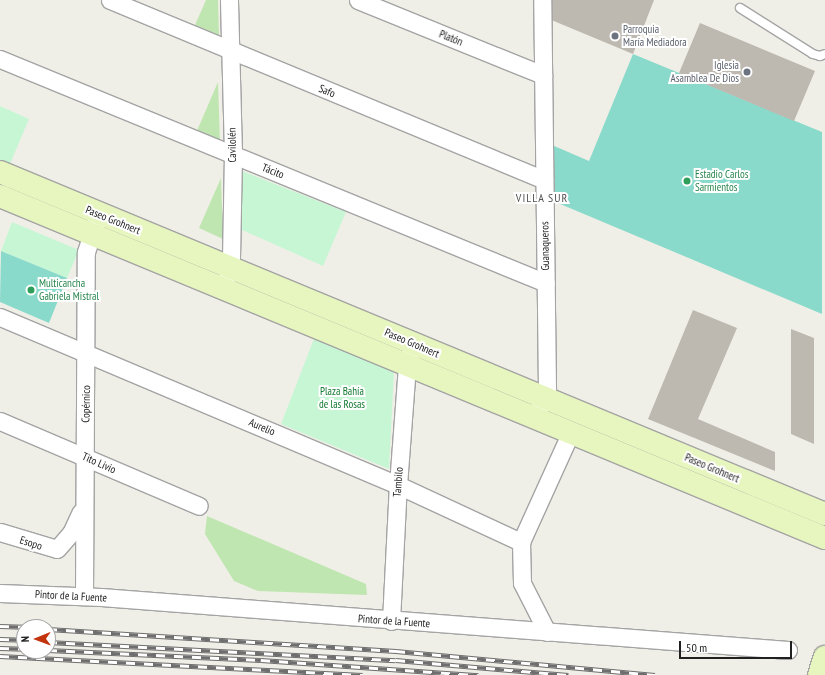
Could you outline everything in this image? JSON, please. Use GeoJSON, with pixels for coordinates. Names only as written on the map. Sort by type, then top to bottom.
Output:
{"type":"FeatureCollection","features":[{"type":"Feature","properties":{"kind":"street","name":"Safo"},"geometry":{"type":"LineString","coordinates":[[110,0],[544,180]]}},
{"type":"Feature","properties":{"kind":"street","name":"Cavilolén"},"geometry":{"type":"LineString","coordinates":[[226,278],[233,154],[229,0]]}},
{"type":"Feature","properties":{"kind":"street","name":"Platón"},"geometry":{"type":"LineString","coordinates":[[358,0],[543,75]]}},
{"type":"Feature","properties":{"kind":"street","name":"Guanaqueros"},"geometry":{"type":"LineString","coordinates":[[535,418],[547,389],[542,0]]}},
{"type":"Feature","properties":{"kind":"street","name":"Tácito"},"geometry":{"type":"LineString","coordinates":[[0,59],[546,283]]}},
{"type":"Feature","properties":{"kind":"street","name":"Paseo Grohnert"},"geometry":{"type":"LineString","coordinates":[[0,172],[100,214],[226,278],[407,364],[535,418],[571,432],[667,461],[825,514]]}},
{"type":"Feature","properties":{"kind":"street","name":"Paseo Grohnert"},"geometry":{"type":"LineString","coordinates":[[0,196],[92,234],[226,278],[414,344],[543,398],[667,461],[825,538]]}},
{"type":"Feature","properties":{"kind":"street","name":"Copérnico"},"geometry":{"type":"LineString","coordinates":[[84,596],[87,353],[86,252],[100,214]]}},
{"type":"Feature","properties":{"kind":"street","name":"Aurelio"},"geometry":{"type":"LineString","coordinates":[[0,317],[398,485],[521,542]]}},
{"type":"Feature","properties":{"kind":"street","name":"Tambilo"},"geometry":{"type":"LineString","coordinates":[[391,621],[398,485],[407,364],[414,344]]}},
{"type":"Feature","properties":{"kind":"street","name":"Tito Livio"},"geometry":{"type":"LineString","coordinates":[[0,421],[199,506]]}},
{"type":"Feature","properties":{"kind":"street"},"geometry":{"type":"LineString","coordinates":[[547,632],[522,583],[521,542],[571,432]]}},
{"type":"Feature","properties":{"kind":"street","name":"Esopo"},"geometry":{"type":"LineString","coordinates":[[0,532],[57,549],[77,523],[84,504]]}},
{"type":"Feature","properties":{"kind":"street","name":"Pintor de la Fuente"},"geometry":{"type":"LineString","coordinates":[[0,593],[84,596],[391,621],[788,650]]}},
{"type":"Feature","properties":{"kind":"street"},"geometry":{"type":"LineString","coordinates":[[819,675],[825,657]]}},
{"type":"Feature","properties":{"kind":"lane"},"geometry":{"type":"LineString","coordinates":[[740,8],[813,54],[820,56],[825,54]]}},
{"type":"Feature","properties":{"kind":"green space"},"geometry":{"type":"Polygon","coordinates":[[[206,0],[218,0],[219,35],[195,25],[206,0]]]}},
{"type":"Feature","properties":{"kind":"green space"},"geometry":{"type":"Polygon","coordinates":[[[218,82],[220,143],[196,133],[218,82]]]}},
{"type":"Feature","properties":{"kind":"green space"},"geometry":{"type":"Polygon","coordinates":[[[0,106],[29,119],[10,164],[0,160],[0,106]]]}},
{"type":"Feature","properties":{"kind":"green space"},"geometry":{"type":"Polygon","coordinates":[[[242,171],[346,212],[323,266],[242,230],[242,171]]]}},
{"type":"Feature","properties":{"kind":"green space"},"geometry":{"type":"Polygon","coordinates":[[[221,178],[223,239],[199,228],[221,178]]]}},
{"type":"Feature","properties":{"kind":"green space"},"geometry":{"type":"Polygon","coordinates":[[[12,222],[79,250],[67,278],[1,251],[12,222]]]}},
{"type":"Feature","properties":{"kind":"green space","name":"Plaza Bahía de las Rosas"},"geometry":{"type":"Polygon","coordinates":[[[315,336],[394,370],[389,469],[281,424],[315,336]]]}},
{"type":"Feature","properties":{"kind":"green space"},"geometry":{"type":"Polygon","coordinates":[[[207,516],[366,584],[367,595],[258,591],[234,581],[205,534],[207,516]]]}},
{"type":"Feature","properties":{"kind":"shaded area","name":"Estadio Carlos Sarmientos"},"geometry":{"type":"Polygon","coordinates":[[[633,54],[822,132],[822,314],[553,201],[552,145],[589,161],[633,54]]]}},
{"type":"Feature","properties":{"kind":"shaded area","name":"Multicancha Gabriela Mistral"},"geometry":{"type":"Polygon","coordinates":[[[1,251],[67,278],[49,323],[0,302],[1,251]]]}},
{"type":"Feature","properties":{"kind":"building","name":"Parroquia María Mediadora"},"geometry":{"type":"Polygon","coordinates":[[[549,0],[654,0],[633,54],[549,19],[549,0]]]}},
{"type":"Feature","properties":{"kind":"building","name":"Iglesia Asamblea De Dios"},"geometry":{"type":"Polygon","coordinates":[[[700,23],[815,71],[794,121],[679,73],[700,23]]]}},
{"type":"Feature","properties":{"kind":"building"},"geometry":{"type":"Polygon","coordinates":[[[693,310],[737,328],[698,419],[775,452],[775,471],[648,419],[693,310]]]}},
{"type":"Feature","properties":{"kind":"building"},"geometry":{"type":"Polygon","coordinates":[[[791,329],[814,338],[814,444],[791,434],[791,329]]]}},
{"type":"Feature","properties":{"kind":"railway"},"geometry":{"type":"LineString","coordinates":[[0,626],[16,627]]}},
{"type":"Feature","properties":{"kind":"railway"},"geometry":{"type":"LineString","coordinates":[[56,630],[396,651],[655,675]]}},
{"type":"Feature","properties":{"kind":"railway"},"geometry":{"type":"LineString","coordinates":[[0,639],[16,640]]}},
{"type":"Feature","properties":{"kind":"railway"},"geometry":{"type":"LineString","coordinates":[[56,642],[396,660],[568,675]]}},
{"type":"Feature","properties":{"kind":"railway"},"geometry":{"type":"LineString","coordinates":[[0,648],[16,649]]}},
{"type":"Feature","properties":{"kind":"railway"},"geometry":{"type":"LineString","coordinates":[[56,650],[261,660],[478,675]]}},
{"type":"Feature","properties":{"kind":"railway"},"geometry":{"type":"LineString","coordinates":[[0,656],[363,675]]}},
{"type":"Feature","properties":{"kind":"place","name":"Parroquia María Mediadora"},"geometry":{"type":"Point","coordinates":[615,36]}},
{"type":"Feature","properties":{"kind":"place","name":"Iglesia Asamblea De Dios"},"geometry":{"type":"Point","coordinates":[747,72]}},
{"type":"Feature","properties":{"kind":"place","name":"Estadio Carlos Sarmientos"},"geometry":{"type":"Point","coordinates":[687,181]}},
{"type":"Feature","properties":{"kind":"place","name":"Multicancha Gabriela Mistral"},"geometry":{"type":"Point","coordinates":[31,290]}},
{"type":"Feature","properties":{"kind":"district","name":"VILLA SUR"},"geometry":{"type":"Point","coordinates":[542,198]}}]}
